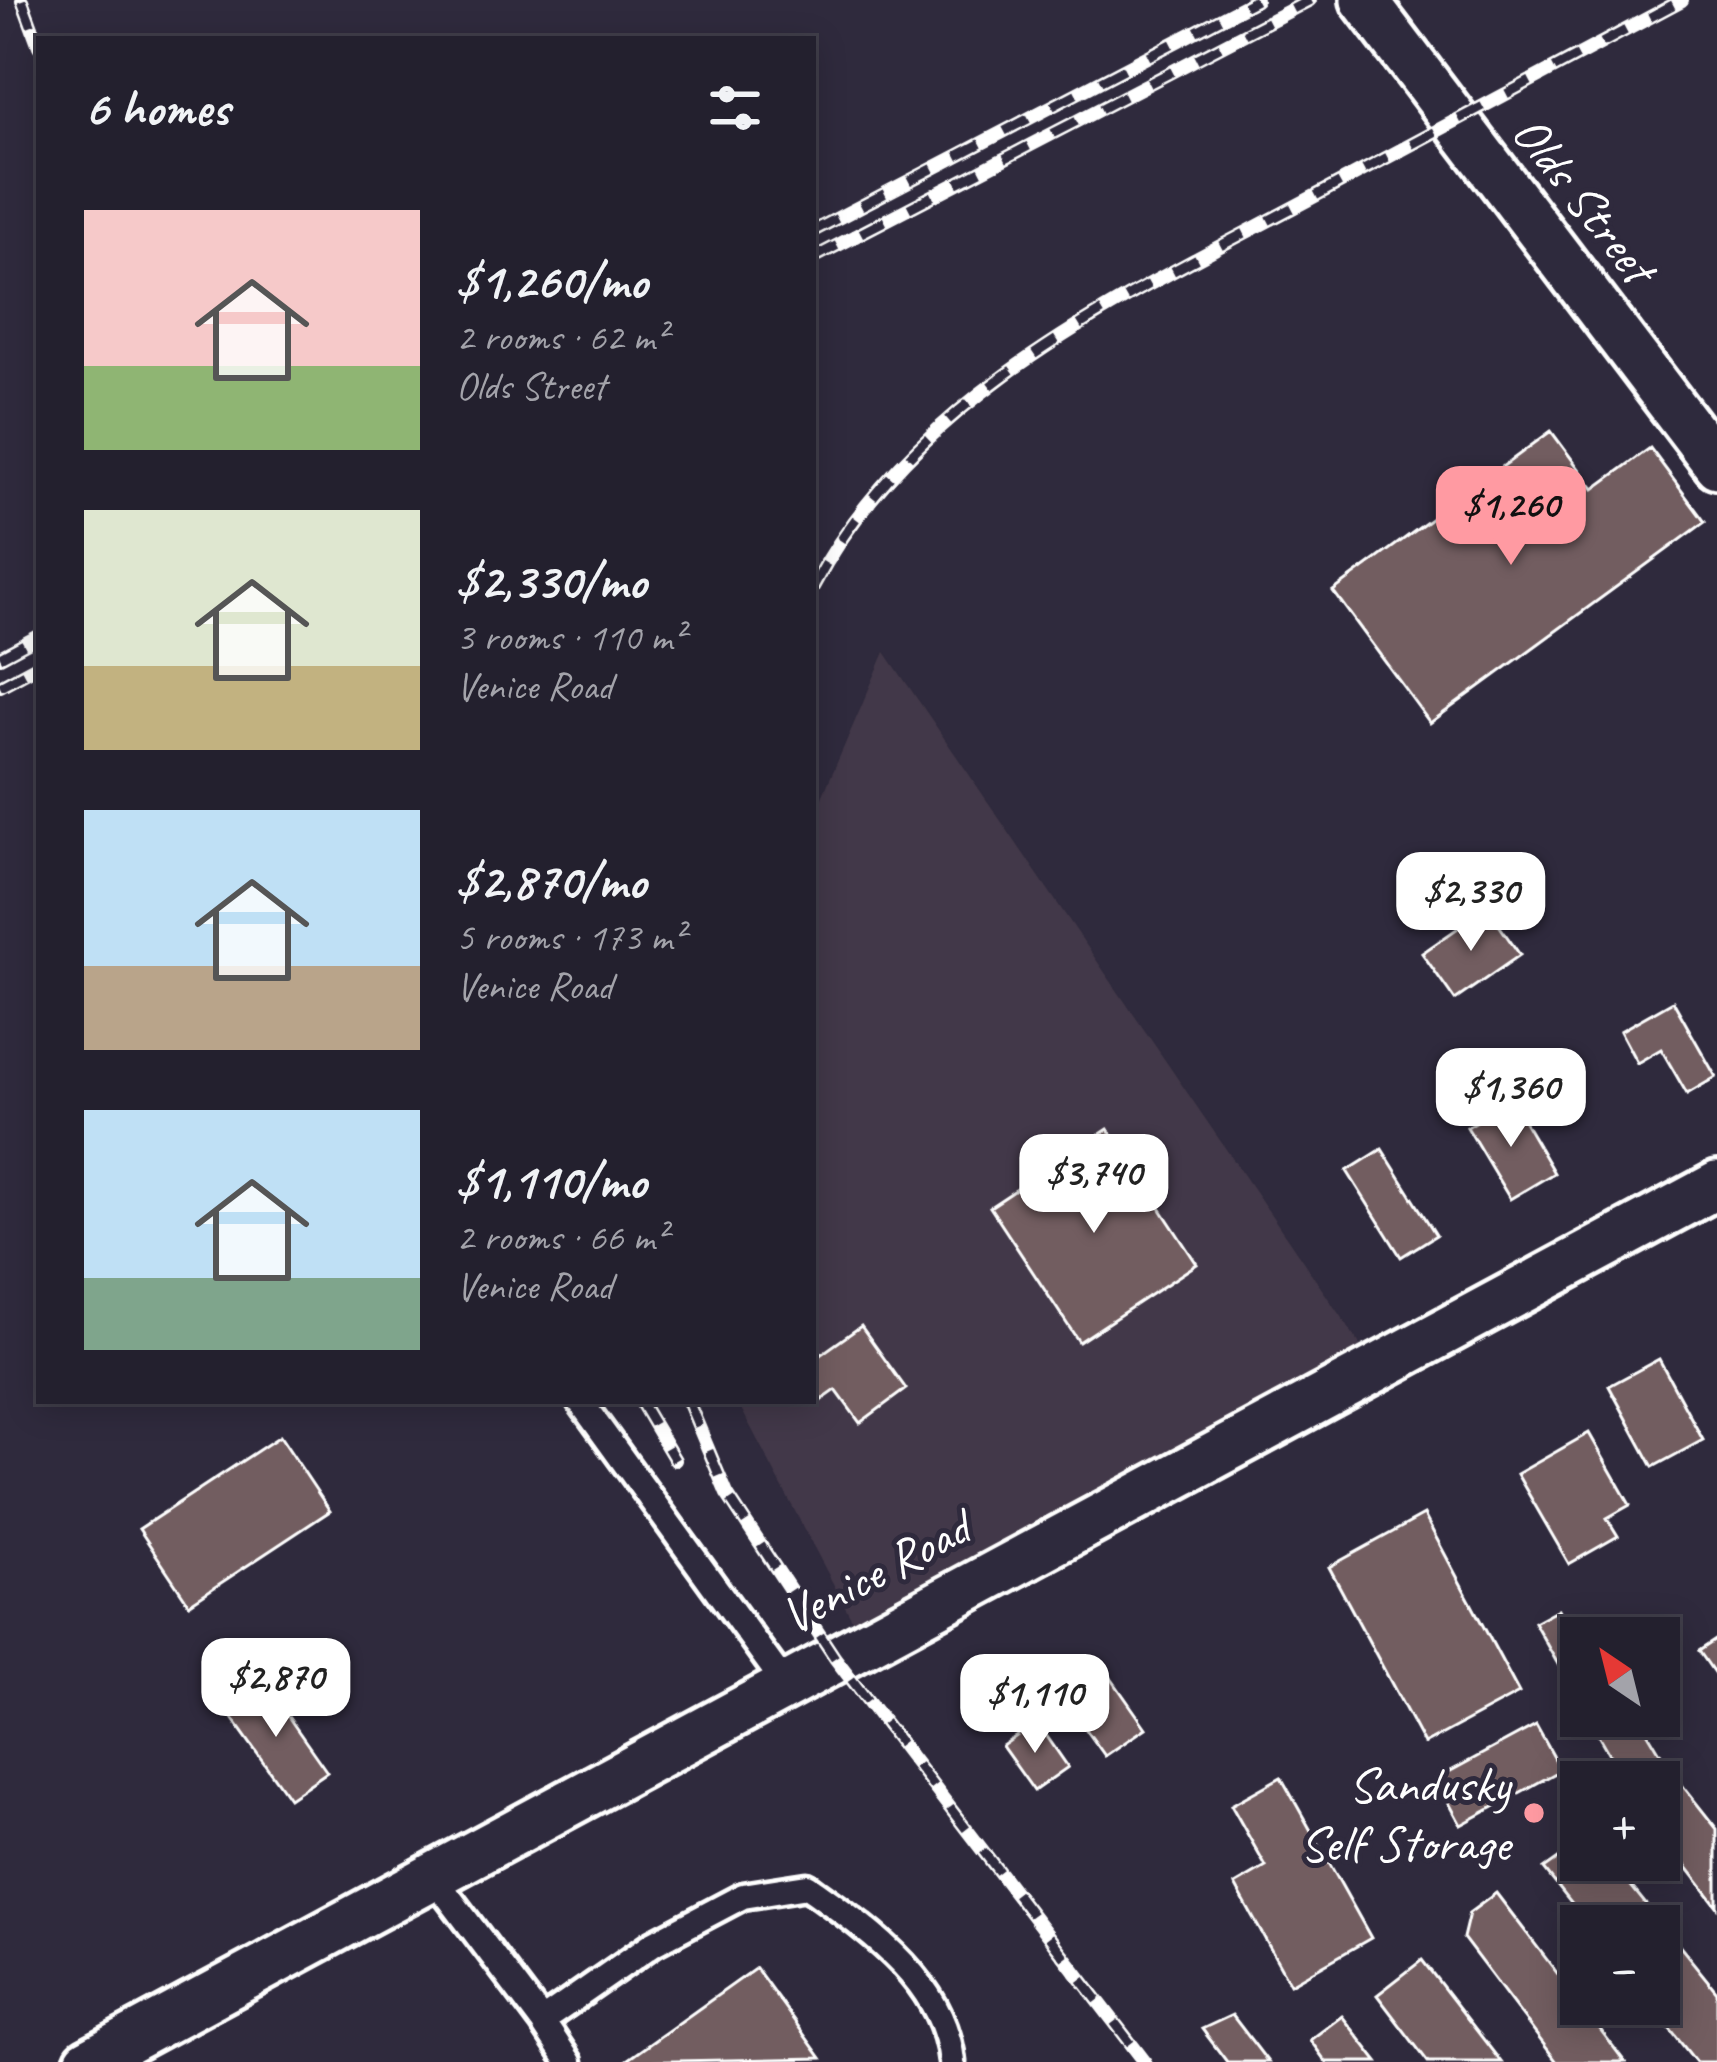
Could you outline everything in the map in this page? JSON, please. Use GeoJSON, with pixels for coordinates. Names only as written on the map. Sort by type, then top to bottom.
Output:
{"type":"FeatureCollection","features":[{"type":"Feature","properties":{"kind":"street","name":"Olds Street"},"geometry":{"type":"LineString","coordinates":[[1364,0],[1717,465]]}},
{"type":"Feature","properties":{"kind":"street","name":"Venice Road"},"geometry":{"type":"LineString","coordinates":[[88,2062],[1717,1184]]}},
{"type":"Feature","properties":{"kind":"lane"},"geometry":{"type":"LineString","coordinates":[[582,1404],[785,1684]]}},
{"type":"Feature","properties":{"kind":"lane"},"geometry":{"type":"LineString","coordinates":[[432,1874],[569,2062]]}},
{"type":"Feature","properties":{"kind":"lane"},"geometry":{"type":"LineString","coordinates":[[542,2021],[654,1942],[743,1895],[807,1886],[891,1948],[949,2030],[952,2062]]}},
{"type":"Feature","properties":{"kind":"shaded area"},"geometry":{"type":"Polygon","coordinates":[[[885,652],[1361,1346],[856,1627],[739,1404],[816,1404],[816,811],[885,652]]]}},
{"type":"Feature","properties":{"kind":"building"},"geometry":{"type":"Polygon","coordinates":[[[1551,431],[1594,489],[1650,448],[1705,522],[1430,723],[1333,591],[1551,431]]]}},
{"type":"Feature","properties":{"kind":"building"},"geometry":{"type":"Polygon","coordinates":[[[1487,908],[1520,955],[1455,1000],[1422,953],[1487,908]]]}},
{"type":"Feature","properties":{"kind":"building"},"geometry":{"type":"Polygon","coordinates":[[[1673,1001],[1716,1077],[1687,1094],[1661,1049],[1637,1063],[1620,1031],[1673,1001]]]}},
{"type":"Feature","properties":{"kind":"building"},"geometry":{"type":"Polygon","coordinates":[[[1512,1101],[1554,1173],[1510,1199],[1467,1127],[1512,1101]]]}},
{"type":"Feature","properties":{"kind":"building"},"geometry":{"type":"Polygon","coordinates":[[[1108,1129],[1197,1264],[1079,1342],[990,1207],[1108,1129]]]}},
{"type":"Feature","properties":{"kind":"building"},"geometry":{"type":"Polygon","coordinates":[[[1382,1149],[1436,1235],[1401,1257],[1347,1171],[1382,1149]]]}},
{"type":"Feature","properties":{"kind":"building"},"geometry":{"type":"Polygon","coordinates":[[[861,1326],[906,1389],[860,1423],[836,1390],[814,1404],[816,1358],[861,1326]]]}},
{"type":"Feature","properties":{"kind":"building"},"geometry":{"type":"Polygon","coordinates":[[[1659,1359],[1703,1440],[1653,1467],[1609,1386],[1659,1359]]]}},
{"type":"Feature","properties":{"kind":"building"},"geometry":{"type":"Polygon","coordinates":[[[1589,1433],[1630,1505],[1607,1518],[1618,1536],[1569,1564],[1517,1474],[1589,1433]]]}},
{"type":"Feature","properties":{"kind":"building"},"geometry":{"type":"Polygon","coordinates":[[[280,1436],[330,1511],[189,1604],[139,1529],[280,1436]]]}},
{"type":"Feature","properties":{"kind":"building"},"geometry":{"type":"Polygon","coordinates":[[[1424,1515],[1519,1693],[1424,1744],[1329,1567],[1424,1515]]]}},
{"type":"Feature","properties":{"kind":"building"},"geometry":{"type":"Polygon","coordinates":[[[1558,1609],[1562,1617],[1560,1668],[1534,1622],[1558,1609]]]}},
{"type":"Feature","properties":{"kind":"building"},"geometry":{"type":"Polygon","coordinates":[[[1717,1639],[1717,1677],[1699,1651],[1717,1639]]]}},
{"type":"Feature","properties":{"kind":"building"},"geometry":{"type":"Polygon","coordinates":[[[1111,1678],[1146,1728],[1105,1756],[1070,1707],[1111,1678]]]}},
{"type":"Feature","properties":{"kind":"building"},"geometry":{"type":"Polygon","coordinates":[[[263,1681],[327,1772],[289,1798],[225,1708],[263,1681]]]}},
{"type":"Feature","properties":{"kind":"building"},"geometry":{"type":"Polygon","coordinates":[[[1037,1722],[1068,1767],[1034,1791],[1002,1746],[1037,1722]]]}},
{"type":"Feature","properties":{"kind":"building"},"geometry":{"type":"Polygon","coordinates":[[[1536,1725],[1560,1768],[1461,1825],[1436,1779],[1536,1725]]]}},
{"type":"Feature","properties":{"kind":"building"},"geometry":{"type":"Polygon","coordinates":[[[1599,1737],[1651,1737],[1665,1761],[1613,1761],[1599,1737]]]}},
{"type":"Feature","properties":{"kind":"building"},"geometry":{"type":"Polygon","coordinates":[[[1281,1777],[1371,1938],[1290,1984],[1235,1885],[1266,1867],[1231,1805],[1281,1777]]]}},
{"type":"Feature","properties":{"kind":"building"},"geometry":{"type":"Polygon","coordinates":[[[1680,1782],[1717,1829],[1717,1906],[1680,1858],[1680,1782]]]}},
{"type":"Feature","properties":{"kind":"building"},"geometry":{"type":"Polygon","coordinates":[[[1560,1858],[1560,1881],[1627,1881],[1646,1905],[1572,1905],[1544,1869],[1560,1858]]]}},
{"type":"Feature","properties":{"kind":"building"},"geometry":{"type":"Polygon","coordinates":[[[1496,1893],[1560,1977],[1560,2025],[1597,2025],[1625,2062],[1557,2062],[1463,1938],[1469,1913],[1496,1893]]]}},
{"type":"Feature","properties":{"kind":"building"},"geometry":{"type":"Polygon","coordinates":[[[1680,1946],[1717,1992],[1717,2062],[1696,2062],[1667,2025],[1680,2025],[1680,1946]]]}},
{"type":"Feature","properties":{"kind":"building"},"geometry":{"type":"Polygon","coordinates":[[[1422,1960],[1501,2062],[1428,2062],[1377,1995],[1422,1960]]]}},
{"type":"Feature","properties":{"kind":"building"},"geometry":{"type":"Polygon","coordinates":[[[756,1968],[821,2058],[624,2062],[756,1968]]]}},
{"type":"Feature","properties":{"kind":"building"},"geometry":{"type":"Polygon","coordinates":[[[1232,2015],[1268,2062],[1227,2062],[1202,2029],[1232,2015]]]}},
{"type":"Feature","properties":{"kind":"building"},"geometry":{"type":"Polygon","coordinates":[[[1342,2016],[1378,2062],[1326,2062],[1310,2040],[1342,2016]]]}},
{"type":"Feature","properties":{"kind":"railway"},"geometry":{"type":"LineString","coordinates":[[22,0],[36,38]]}},
{"type":"Feature","properties":{"kind":"railway"},"geometry":{"type":"LineString","coordinates":[[816,229],[1256,0]]}},
{"type":"Feature","properties":{"kind":"railway"},"geometry":{"type":"LineString","coordinates":[[816,256],[1310,0]]}},
{"type":"Feature","properties":{"kind":"railway"},"geometry":{"type":"LineString","coordinates":[[816,582],[856,518],[909,457],[1032,356],[1171,272],[1682,0]]}},
{"type":"Feature","properties":{"kind":"railway"},"geometry":{"type":"LineString","coordinates":[[0,657],[36,638]]}},
{"type":"Feature","properties":{"kind":"railway"},"geometry":{"type":"LineString","coordinates":[[0,686],[36,667]]}},
{"type":"Feature","properties":{"kind":"railway"},"geometry":{"type":"LineString","coordinates":[[642,1404],[675,1460]]}},
{"type":"Feature","properties":{"kind":"railway"},"geometry":{"type":"LineString","coordinates":[[689,1404],[727,1494],[835,1658],[1145,2062]]}},
{"type":"Feature","properties":{"kind":"place","name":"Sandusky Self Storage"},"geometry":{"type":"Point","coordinates":[1534,1813]}}]}
